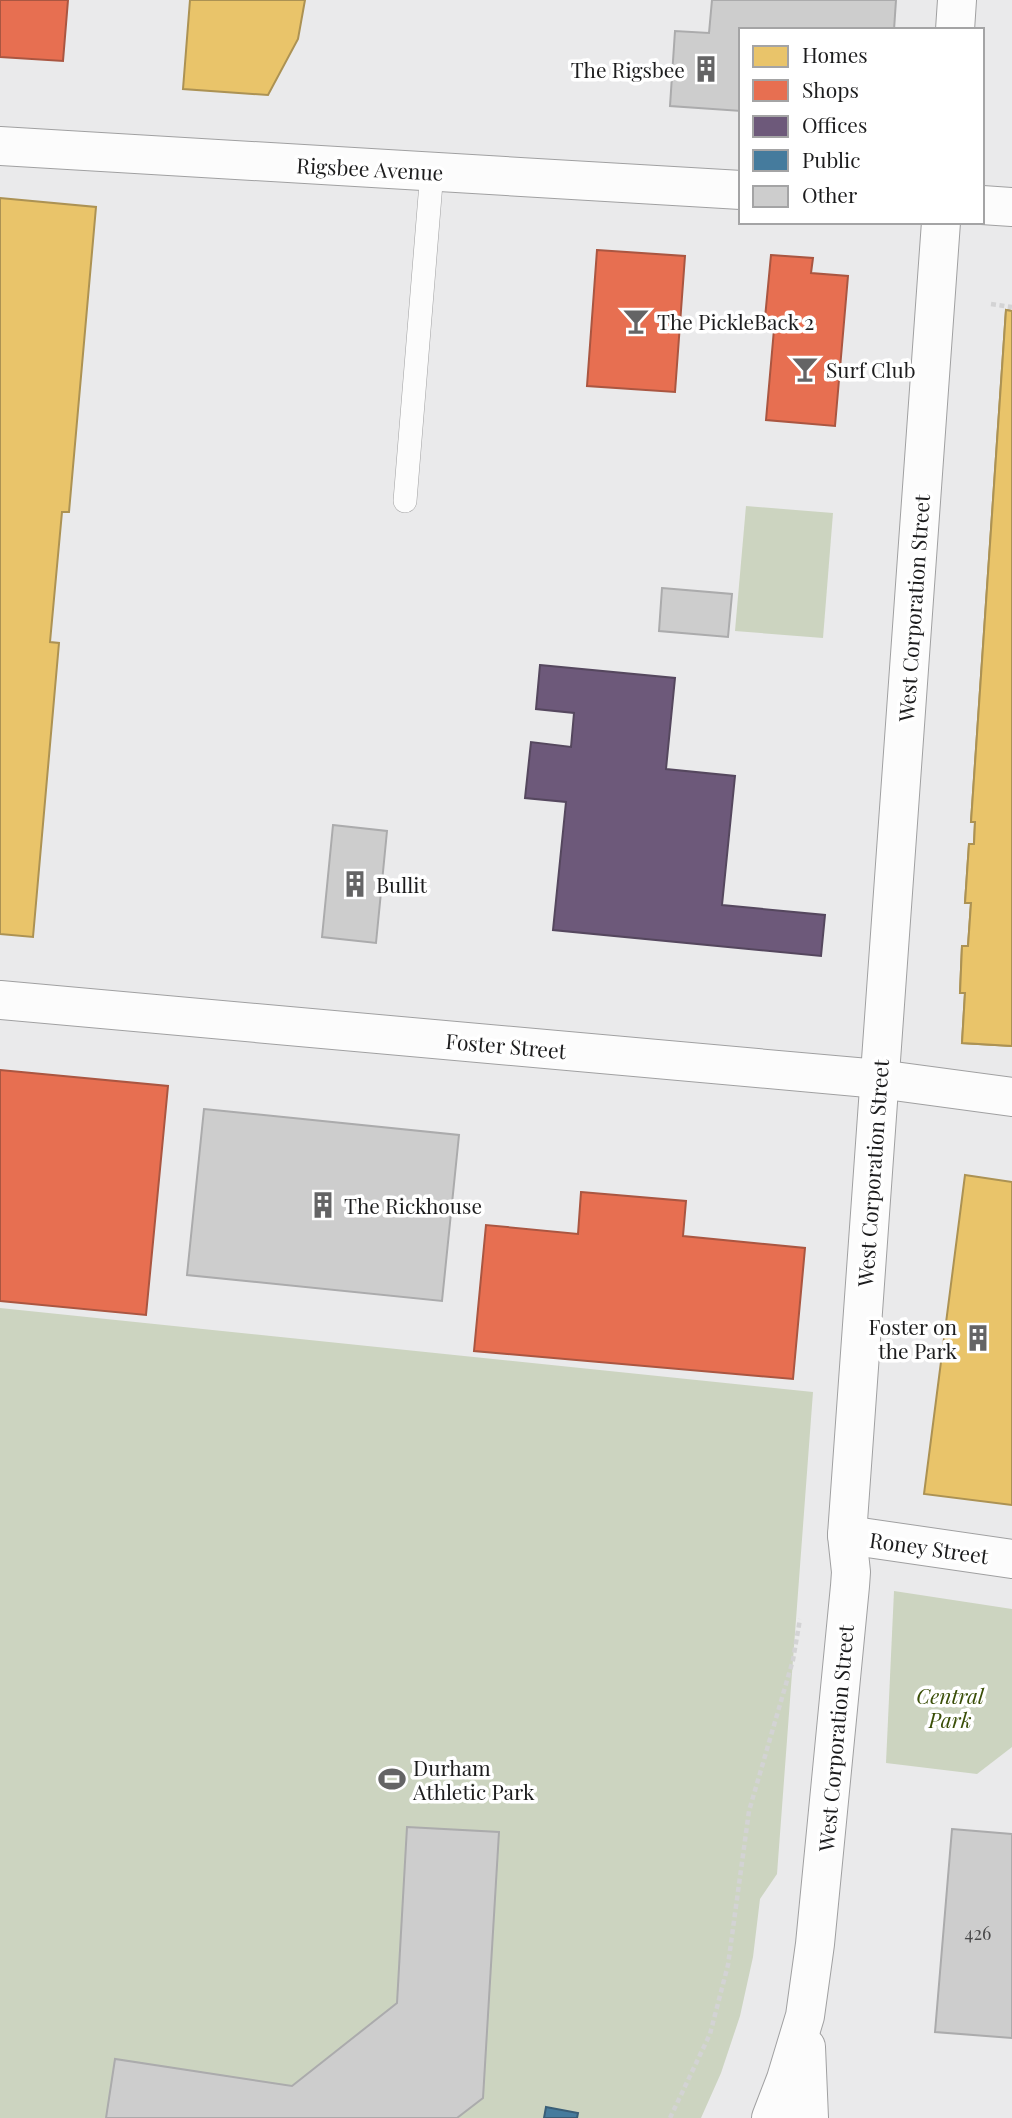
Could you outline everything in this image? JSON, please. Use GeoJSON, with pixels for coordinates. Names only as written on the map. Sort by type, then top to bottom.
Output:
{"type":"FeatureCollection","features":[{"type":"Feature","properties":{"kind":"street"},"geometry":{"type":"LineString","coordinates":[[955,28],[957,0]]}},
{"type":"Feature","properties":{"kind":"street","name":"Rigsbee Avenue"},"geometry":{"type":"LineString","coordinates":[[0,146],[739,190]]}},
{"type":"Feature","properties":{"kind":"street"},"geometry":{"type":"LineString","coordinates":[[984,205],[1012,207]]}},
{"type":"Feature","properties":{"kind":"street","name":"West Corporation Street"},"geometry":{"type":"LineString","coordinates":[[771,2118],[805,2016],[816,1944],[851,1572],[847,1535],[941,224]]}},
{"type":"Feature","properties":{"kind":"street","name":"Foster Street"},"geometry":{"type":"LineString","coordinates":[[0,1000],[879,1079],[1012,1097]]}},
{"type":"Feature","properties":{"kind":"street","name":"Roney Street"},"geometry":{"type":"LineString","coordinates":[[847,1535],[1012,1559]]}},
{"type":"Feature","properties":{"kind":"street"},"geometry":{"type":"LineString","coordinates":[[805,2016],[809,2118]]}},
{"type":"Feature","properties":{"kind":"lane"},"geometry":{"type":"LineString","coordinates":[[405,501],[432,171]]}},
{"type":"Feature","properties":{"kind":"path"},"geometry":{"type":"LineString","coordinates":[[991,304],[1012,307]]}},
{"type":"Feature","properties":{"kind":"path"},"geometry":{"type":"LineString","coordinates":[[670,2118],[710,2034],[725,1976],[749,1811],[793,1660],[802,1608]]}},
{"type":"Feature","properties":{"kind":"green space"},"geometry":{"type":"Polygon","coordinates":[[[746,506],[833,513],[823,638],[735,631],[746,506]]]}},
{"type":"Feature","properties":{"kind":"green space","name":"Durham Athletic Park"},"geometry":{"type":"Polygon","coordinates":[[[0,1308],[813,1392],[777,1874],[760,1899],[753,1957],[740,2016],[721,2073],[701,2118],[0,2118],[0,1308]]]}},
{"type":"Feature","properties":{"kind":"green space","name":"Central Park"},"geometry":{"type":"Polygon","coordinates":[[[894,1591],[1012,1609],[1012,1747],[977,1774],[886,1763],[894,1591]]]}},
{"type":"Feature","properties":{"kind":"building: Homes"},"geometry":{"type":"Polygon","coordinates":[[[190,0],[305,0],[298,39],[268,95],[183,89],[190,0]]]}},
{"type":"Feature","properties":{"kind":"building: Homes"},"geometry":{"type":"Polygon","coordinates":[[[0,198],[96,207],[69,512],[62,512],[50,642],[59,643],[33,937],[0,934],[0,198]]]}},
{"type":"Feature","properties":{"kind":"building: Homes"},"geometry":{"type":"Polygon","coordinates":[[[1006,310],[1012,311],[1012,1046],[962,1043],[965,993],[960,993],[962,946],[968,946],[971,903],[965,903],[969,844],[974,844],[975,822],[971,822],[1006,310]]]}},
{"type":"Feature","properties":{"kind":"building: Homes"},"geometry":{"type":"Polygon","coordinates":[[[1006,310],[1012,311],[1012,1046],[962,1043],[965,993],[960,993],[962,946],[968,946],[971,903],[965,903],[969,844],[974,844],[975,822],[971,822],[1006,310]]]}},
{"type":"Feature","properties":{"kind":"building: Homes","name":"Foster on the Park"},"geometry":{"type":"Polygon","coordinates":[[[965,1175],[1012,1182],[1012,1505],[924,1494],[965,1175]]]}},
{"type":"Feature","properties":{"kind":"building: Shops"},"geometry":{"type":"Polygon","coordinates":[[[0,0],[68,0],[63,61],[0,57],[0,0]]]}},
{"type":"Feature","properties":{"kind":"building: Shops","name":"The PickleBack 2"},"geometry":{"type":"Polygon","coordinates":[[[597,250],[685,256],[675,392],[587,386],[597,250]]]}},
{"type":"Feature","properties":{"kind":"building: Shops","name":"Surf Club"},"geometry":{"type":"Polygon","coordinates":[[[771,255],[813,258],[811,273],[848,276],[835,426],[766,420],[775,318],[765,318],[771,255]]]}},
{"type":"Feature","properties":{"kind":"building: Shops"},"geometry":{"type":"Polygon","coordinates":[[[0,1070],[168,1086],[146,1315],[0,1301],[0,1070]]]}},
{"type":"Feature","properties":{"kind":"building: Shops"},"geometry":{"type":"Polygon","coordinates":[[[581,1192],[686,1201],[683,1236],[805,1248],[793,1379],[474,1351],[486,1225],[578,1234],[581,1192]]]}},
{"type":"Feature","properties":{"kind":"building: Offices"},"geometry":{"type":"Polygon","coordinates":[[[540,665],[675,678],[666,769],[735,776],[722,905],[825,915],[821,956],[553,930],[566,802],[525,798],[531,742],[571,747],[574,713],[536,709],[540,665]]]}},
{"type":"Feature","properties":{"kind":"building: Public"},"geometry":{"type":"Polygon","coordinates":[[[546,2107],[578,2113],[577,2118],[544,2118],[546,2107]]]}},
{"type":"Feature","properties":{"kind":"building: Other","name":"The Rigsbee"},"geometry":{"type":"Polygon","coordinates":[[[712,0],[896,0],[894,28],[739,28],[739,111],[670,106],[675,31],[709,33],[712,0]]]}},
{"type":"Feature","properties":{"kind":"building: Other"},"geometry":{"type":"Polygon","coordinates":[[[662,588],[732,594],[728,637],[659,631],[662,588]]]}},
{"type":"Feature","properties":{"kind":"building: Other","name":"Bullit"},"geometry":{"type":"Polygon","coordinates":[[[333,825],[387,831],[376,943],[322,937],[333,825]]]}},
{"type":"Feature","properties":{"kind":"building: Other","name":"The Rickhouse"},"geometry":{"type":"Polygon","coordinates":[[[204,1109],[459,1135],[442,1301],[187,1275],[204,1109]]]}},
{"type":"Feature","properties":{"kind":"building: Other"},"geometry":{"type":"Polygon","coordinates":[[[407,1827],[499,1832],[483,2098],[457,2118],[106,2118],[115,2059],[292,2086],[397,2003],[407,1827]]]}},
{"type":"Feature","properties":{"kind":"building: Other"},"geometry":{"type":"Polygon","coordinates":[[[952,1829],[1012,1834],[1012,2038],[935,2032],[952,1829]]]}},
{"type":"Feature","properties":{"kind":"place","name":"The Rigsbee"},"geometry":{"type":"Point","coordinates":[706,69]}},
{"type":"Feature","properties":{"kind":"place","name":"The PickleBack 2"},"geometry":{"type":"Point","coordinates":[636,321]}},
{"type":"Feature","properties":{"kind":"place","name":"Surf Club"},"geometry":{"type":"Point","coordinates":[805,369]}},
{"type":"Feature","properties":{"kind":"place","name":"Bullit"},"geometry":{"type":"Point","coordinates":[355,884]}},
{"type":"Feature","properties":{"kind":"place","name":"The Rickhouse"},"geometry":{"type":"Point","coordinates":[323,1205]}},
{"type":"Feature","properties":{"kind":"place","name":"Foster on the Park"},"geometry":{"type":"Point","coordinates":[978,1338]}},
{"type":"Feature","properties":{"kind":"place","name":"Durham Athletic Park"},"geometry":{"type":"Point","coordinates":[392,1779]}}]}
